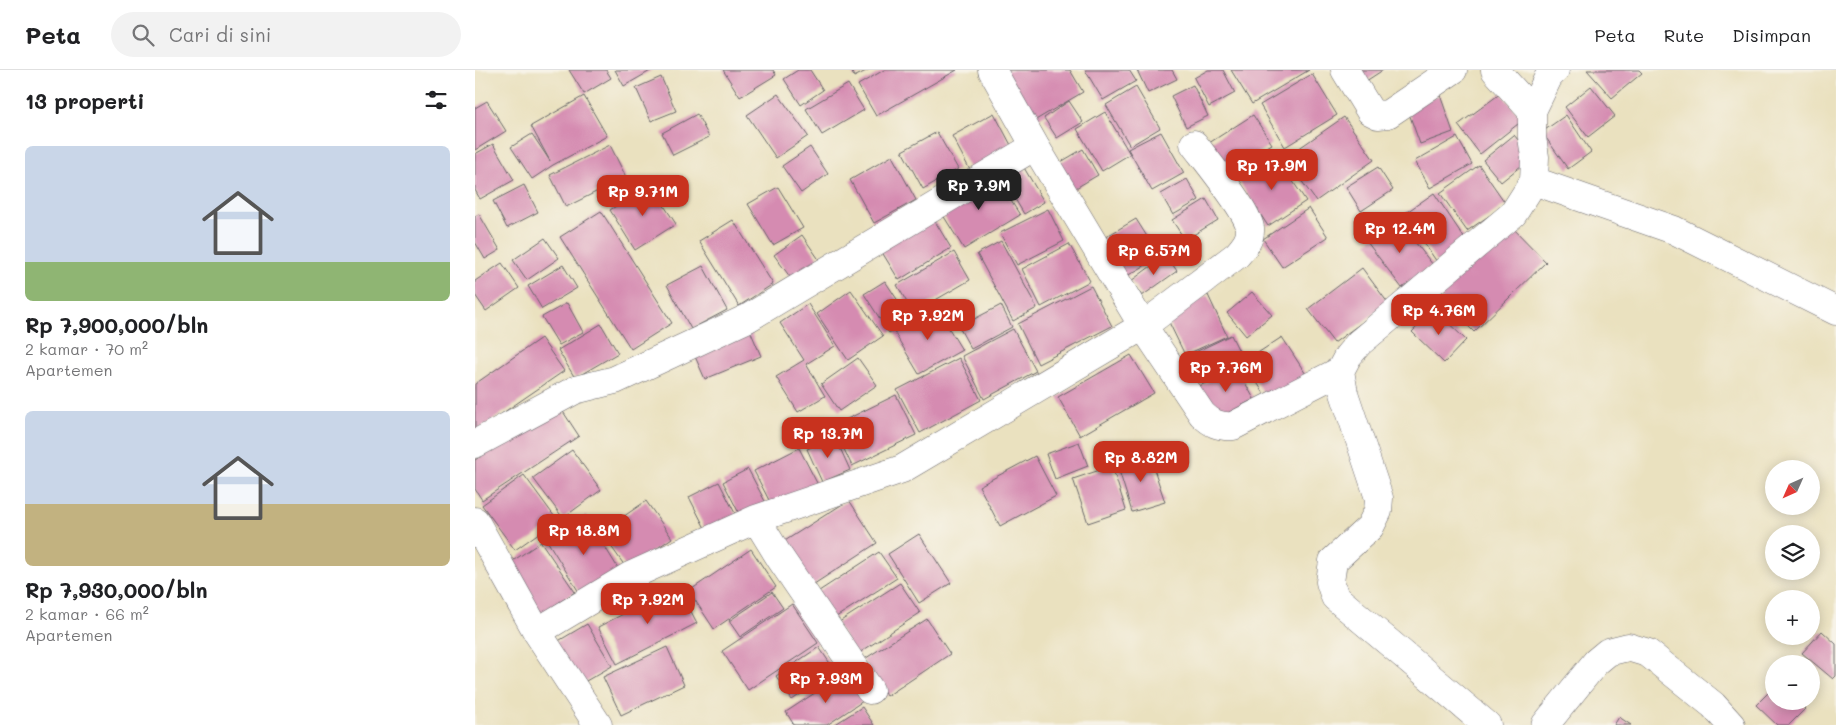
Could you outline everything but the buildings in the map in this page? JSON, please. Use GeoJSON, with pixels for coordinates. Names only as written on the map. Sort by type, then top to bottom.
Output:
{"type":"FeatureCollection","features":[{"type":"Feature","properties":{"kind":"street"},"geometry":{"type":"LineString","coordinates":[[992,70],[1035,146],[1143,326],[1202,414],[1215,425],[1223,427],[1233,426],[1340,371],[1348,356],[1359,343],[1513,214],[1534,181],[1535,158],[1532,137],[1532,111],[1549,76],[1555,70]]}},
{"type":"Feature","properties":{"kind":"street"},"geometry":{"type":"LineString","coordinates":[[1345,70],[1370,111],[1378,115],[1388,114],[1453,70]]}},
{"type":"Feature","properties":{"kind":"street"},"geometry":{"type":"LineString","coordinates":[[1495,70],[1532,111]]}},
{"type":"Feature","properties":{"kind":"street"},"geometry":{"type":"LineString","coordinates":[[537,632],[629,576],[756,519],[902,469],[1143,326],[1228,262],[1245,246],[1249,236],[1249,227],[1242,210],[1194,144]]}},
{"type":"Feature","properties":{"kind":"street"},"geometry":{"type":"LineString","coordinates":[[475,444],[575,390],[615,380],[748,318],[1035,146]]}},
{"type":"Feature","properties":{"kind":"street"},"geometry":{"type":"LineString","coordinates":[[1534,181],[1674,230],[1836,311]]}},
{"type":"Feature","properties":{"kind":"street"},"geometry":{"type":"LineString","coordinates":[[1340,371],[1344,393],[1379,498],[1378,511],[1370,527],[1333,561],[1330,582],[1335,597],[1487,725]]}},
{"type":"Feature","properties":{"kind":"street"},"geometry":{"type":"LineString","coordinates":[[756,519],[780,558],[870,690]]}},
{"type":"Feature","properties":{"kind":"street"},"geometry":{"type":"LineString","coordinates":[[475,522],[537,632],[599,725]]}},
{"type":"Feature","properties":{"kind":"street"},"geometry":{"type":"LineString","coordinates":[[1545,725],[1595,662],[1608,652],[1628,647],[1648,654],[1713,705],[1731,725]]}}]}
